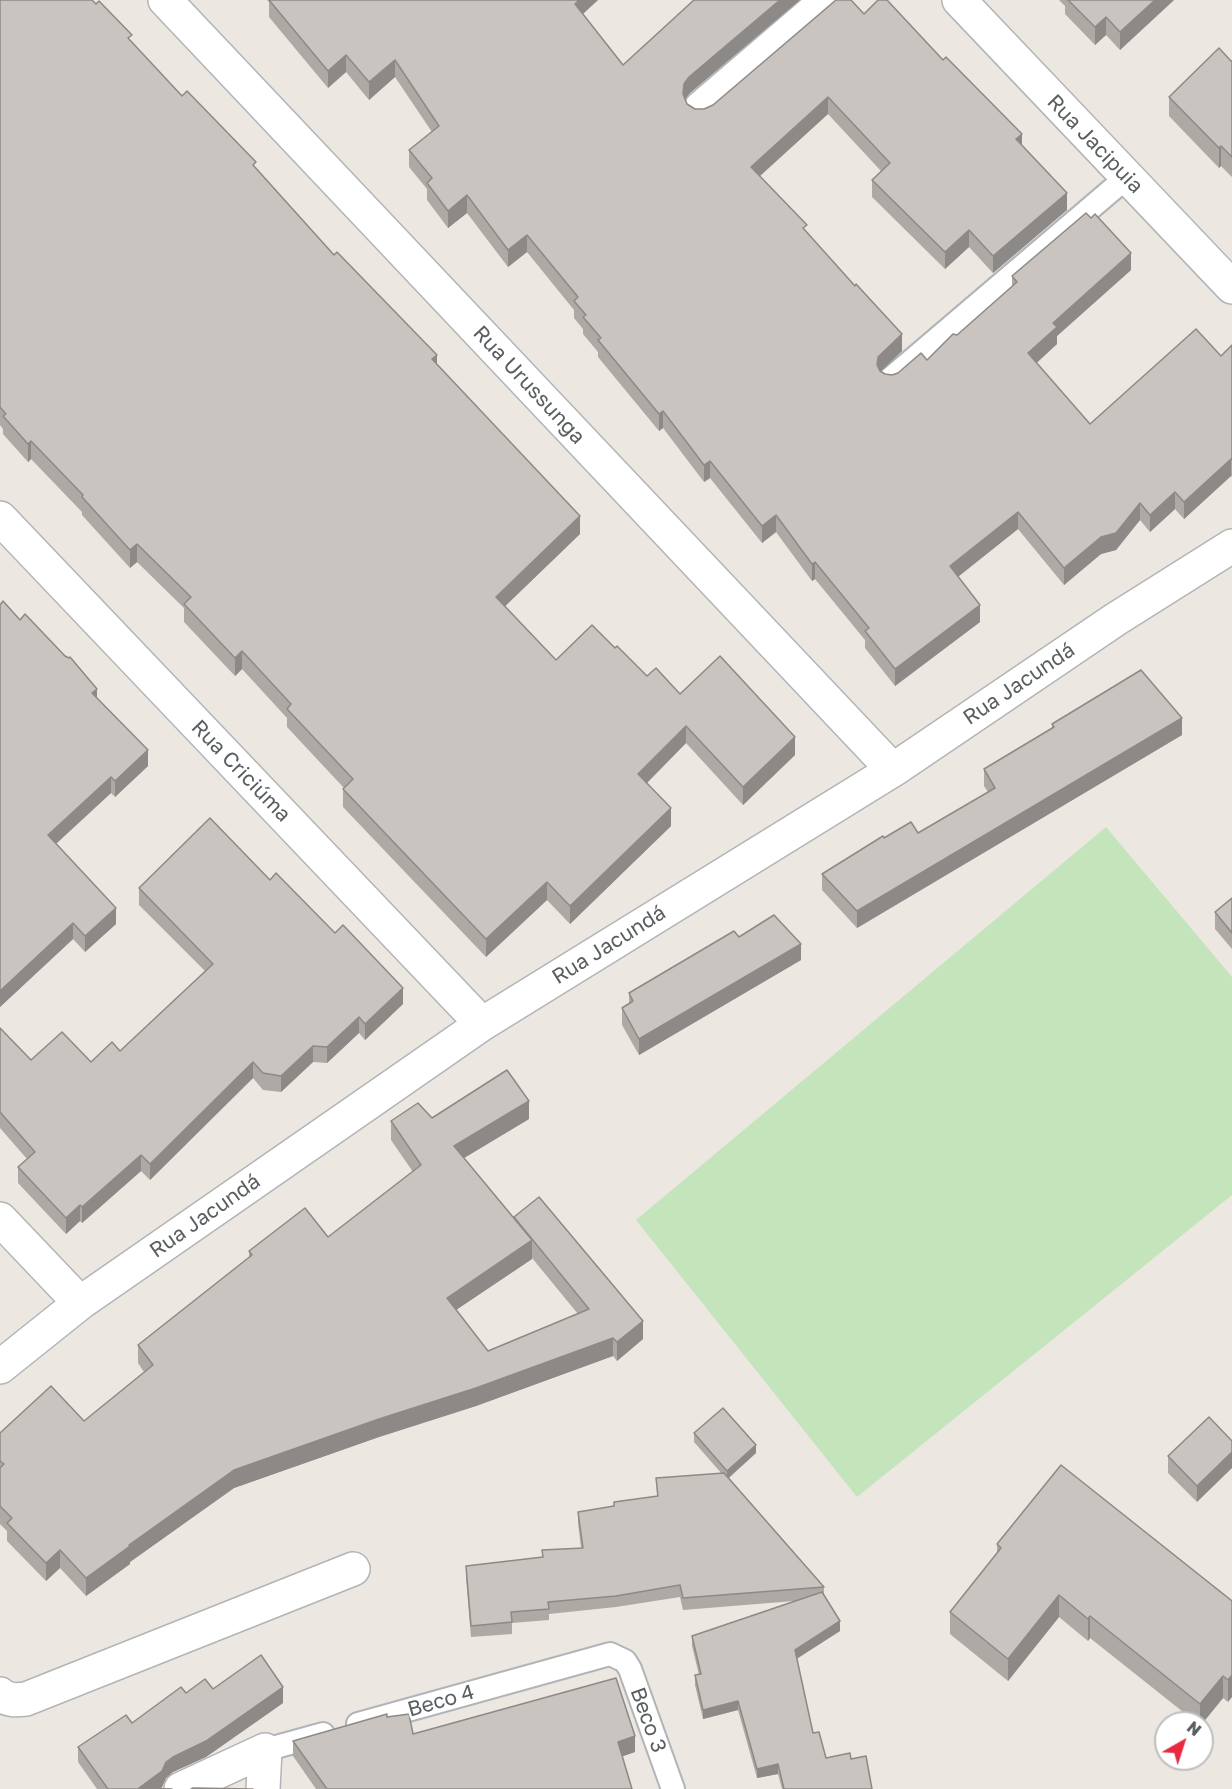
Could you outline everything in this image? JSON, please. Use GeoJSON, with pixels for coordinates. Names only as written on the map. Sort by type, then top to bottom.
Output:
{"type":"FeatureCollection","features":[{"type":"Feature","properties":{"kind":"street","name":"Rua Urussunga"},"geometry":{"type":"LineString","coordinates":[[165,0],[892,770]]}},
{"type":"Feature","properties":{"kind":"street"},"geometry":{"type":"LineString","coordinates":[[701,108],[827,0]]}},
{"type":"Feature","properties":{"kind":"street","name":"Rua Jacipuia"},"geometry":{"type":"LineString","coordinates":[[959,0],[1232,287]]}},
{"type":"Feature","properties":{"kind":"street","name":"Rua Criciúma"},"geometry":{"type":"LineString","coordinates":[[0,518],[482,1024]]}},
{"type":"Feature","properties":{"kind":"street","name":"Rua Jacundá"},"geometry":{"type":"LineString","coordinates":[[0,1367],[80,1303],[482,1024],[892,770],[1116,619],[1232,546]]}},
{"type":"Feature","properties":{"kind":"street"},"geometry":{"type":"LineString","coordinates":[[0,1219],[80,1303]]}},
{"type":"Feature","properties":{"kind":"street"},"geometry":{"type":"LineString","coordinates":[[0,1694],[3,1698],[26,1699],[353,1569]]}},
{"type":"Feature","properties":{"kind":"street"},"geometry":{"type":"LineString","coordinates":[[181,1789],[265,1750],[263,1789]]}},
{"type":"Feature","properties":{"kind":"lane"},"geometry":{"type":"LineString","coordinates":[[890,380],[1126,177]]}},
{"type":"Feature","properties":{"kind":"lane","name":"Beco 4"},"geometry":{"type":"LineString","coordinates":[[265,1750],[602,1655],[617,1656]]}},
{"type":"Feature","properties":{"kind":"lane","name":"Beco 3"},"geometry":{"type":"LineString","coordinates":[[617,1656],[625,1661],[630,1669],[673,1789]]}},
{"type":"Feature","properties":{"kind":"green space"},"geometry":{"type":"Polygon","coordinates":[[[1106,827],[1232,977],[1232,1195],[857,1497],[636,1220],[1106,827]]]}},
{"type":"Feature","properties":{"kind":"building"},"geometry":{"type":"Polygon","coordinates":[[[0,0],[92,0],[96,4],[99,1],[132,35],[128,38],[182,96],[187,91],[256,162],[253,165],[334,255],[337,252],[437,355],[432,359],[580,516],[496,597],[556,660],[592,625],[647,676],[656,668],[680,694],[720,656],[795,737],[743,787],[686,726],[638,774],[671,808],[570,906],[547,882],[486,939],[343,789],[353,779],[287,709],[291,704],[242,651],[235,658],[184,604],[191,597],[137,544],[130,550],[82,497],[83,495],[31,441],[28,444],[3,416],[6,414],[0,407],[0,0]]]}},
{"type":"Feature","properties":{"kind":"building"},"geometry":{"type":"Polygon","coordinates":[[[269,0],[579,0],[575,4],[623,65],[694,0],[780,0],[689,77],[684,84],[683,94],[687,104],[695,109],[704,109],[713,105],[836,0],[851,0],[864,14],[878,0],[887,0],[943,60],[946,57],[1022,134],[1016,139],[1067,193],[993,256],[969,230],[945,252],[872,180],[890,163],[828,97],[751,167],[807,225],[803,228],[855,286],[856,284],[902,334],[878,357],[877,365],[880,371],[892,375],[898,373],[921,353],[927,360],[953,334],[957,335],[1017,282],[1012,276],[1086,213],[1091,218],[1095,214],[1131,253],[1053,323],[1057,327],[1028,353],[1090,424],[1196,329],[1221,356],[1232,345],[1232,460],[1184,502],[1175,492],[1150,515],[1140,503],[1116,533],[1101,537],[1064,568],[1018,512],[950,566],[980,605],[895,669],[865,631],[869,628],[815,562],[812,564],[776,515],[762,526],[710,461],[704,465],[663,411],[659,414],[598,340],[601,338],[583,317],[586,315],[574,301],[578,297],[527,235],[508,250],[467,195],[448,211],[427,183],[432,178],[409,150],[439,126],[395,60],[369,82],[346,55],[328,71],[269,0]]]}},
{"type":"Feature","properties":{"kind":"building"},"geometry":{"type":"Polygon","coordinates":[[[1068,0],[1155,0],[1120,32],[1106,17],[1095,27],[1068,0]]]}},
{"type":"Feature","properties":{"kind":"building"},"geometry":{"type":"Polygon","coordinates":[[[1219,48],[1232,61],[1232,157],[1221,146],[1219,148],[1169,97],[1219,48]]]}},
{"type":"Feature","properties":{"kind":"building"},"geometry":{"type":"Polygon","coordinates":[[[3,601],[20,620],[25,614],[65,656],[70,657],[97,689],[92,693],[148,750],[115,781],[111,777],[48,835],[116,908],[85,936],[73,923],[0,991],[0,605],[3,601]]]}},
{"type":"Feature","properties":{"kind":"building"},"geometry":{"type":"Polygon","coordinates":[[[1141,670],[1182,718],[857,911],[822,874],[883,836],[884,838],[911,822],[918,833],[995,788],[984,769],[1054,727],[1052,724],[1141,670]]]}},
{"type":"Feature","properties":{"kind":"building"},"geometry":{"type":"Polygon","coordinates":[[[210,818],[270,880],[276,873],[335,933],[343,925],[403,988],[365,1024],[359,1017],[327,1047],[313,1046],[281,1076],[263,1073],[253,1062],[150,1164],[141,1155],[82,1207],[80,1205],[66,1218],[18,1167],[35,1152],[0,1112],[0,1028],[31,1060],[62,1032],[91,1062],[112,1042],[120,1051],[213,964],[139,888],[210,818]]]}},
{"type":"Feature","properties":{"kind":"building"},"geometry":{"type":"Polygon","coordinates":[[[1232,898],[1232,933],[1215,912],[1232,898]]]}},
{"type":"Feature","properties":{"kind":"building"},"geometry":{"type":"Polygon","coordinates":[[[774,915],[801,944],[639,1039],[622,1008],[633,1001],[629,993],[734,931],[739,937],[774,915]]]}},
{"type":"Feature","properties":{"kind":"building"},"geometry":{"type":"Polygon","coordinates":[[[507,1070],[529,1101],[454,1146],[532,1240],[447,1298],[488,1351],[589,1309],[514,1217],[539,1197],[643,1321],[617,1342],[613,1338],[476,1388],[234,1470],[86,1578],[60,1550],[46,1563],[7,1523],[12,1518],[0,1506],[0,1468],[4,1464],[0,1461],[0,1433],[51,1386],[84,1421],[153,1365],[138,1345],[252,1255],[249,1251],[305,1208],[328,1237],[421,1165],[391,1121],[418,1103],[432,1118],[507,1070]]]}},
{"type":"Feature","properties":{"kind":"building"},"geometry":{"type":"Polygon","coordinates":[[[723,1408],[756,1445],[727,1471],[694,1433],[723,1408]]]}},
{"type":"Feature","properties":{"kind":"building"},"geometry":{"type":"Polygon","coordinates":[[[1209,1417],[1232,1441],[1232,1452],[1197,1486],[1168,1456],[1209,1417]]]}},
{"type":"Feature","properties":{"kind":"building"},"geometry":{"type":"Polygon","coordinates":[[[1061,1465],[1232,1601],[1232,1675],[1228,1680],[1223,1676],[1200,1704],[1090,1616],[1088,1619],[1059,1595],[1008,1659],[950,1612],[1001,1548],[997,1544],[1061,1465]]]}},
{"type":"Feature","properties":{"kind":"building"},"geometry":{"type":"Polygon","coordinates":[[[724,1473],[824,1587],[683,1598],[680,1585],[616,1596],[548,1602],[549,1609],[511,1612],[512,1622],[471,1626],[466,1566],[543,1557],[542,1550],[583,1548],[578,1512],[614,1506],[614,1502],[658,1496],[656,1478],[724,1473]]]}},
{"type":"Feature","properties":{"kind":"building"},"geometry":{"type":"Polygon","coordinates":[[[822,1592],[840,1621],[795,1650],[813,1733],[819,1732],[826,1758],[850,1753],[851,1759],[866,1756],[872,1789],[784,1789],[778,1764],[757,1769],[738,1701],[703,1710],[695,1675],[701,1674],[692,1636],[822,1592]]]}},
{"type":"Feature","properties":{"kind":"building"},"geometry":{"type":"Polygon","coordinates":[[[261,1655],[283,1687],[206,1741],[173,1757],[166,1762],[162,1771],[139,1788],[172,1789],[108,1789],[78,1747],[126,1715],[132,1723],[181,1687],[186,1693],[205,1679],[213,1689],[261,1655]]]}},
{"type":"Feature","properties":{"kind":"building"},"geometry":{"type":"Polygon","coordinates":[[[616,1678],[635,1736],[618,1742],[632,1789],[327,1789],[293,1741],[387,1714],[387,1717],[409,1714],[413,1734],[616,1678]]]}},
{"type":"Feature","properties":{"kind":"building"},"geometry":{"type":"Polygon","coordinates":[[[193,1788],[252,1789],[191,1789],[193,1788]]]}}]}
